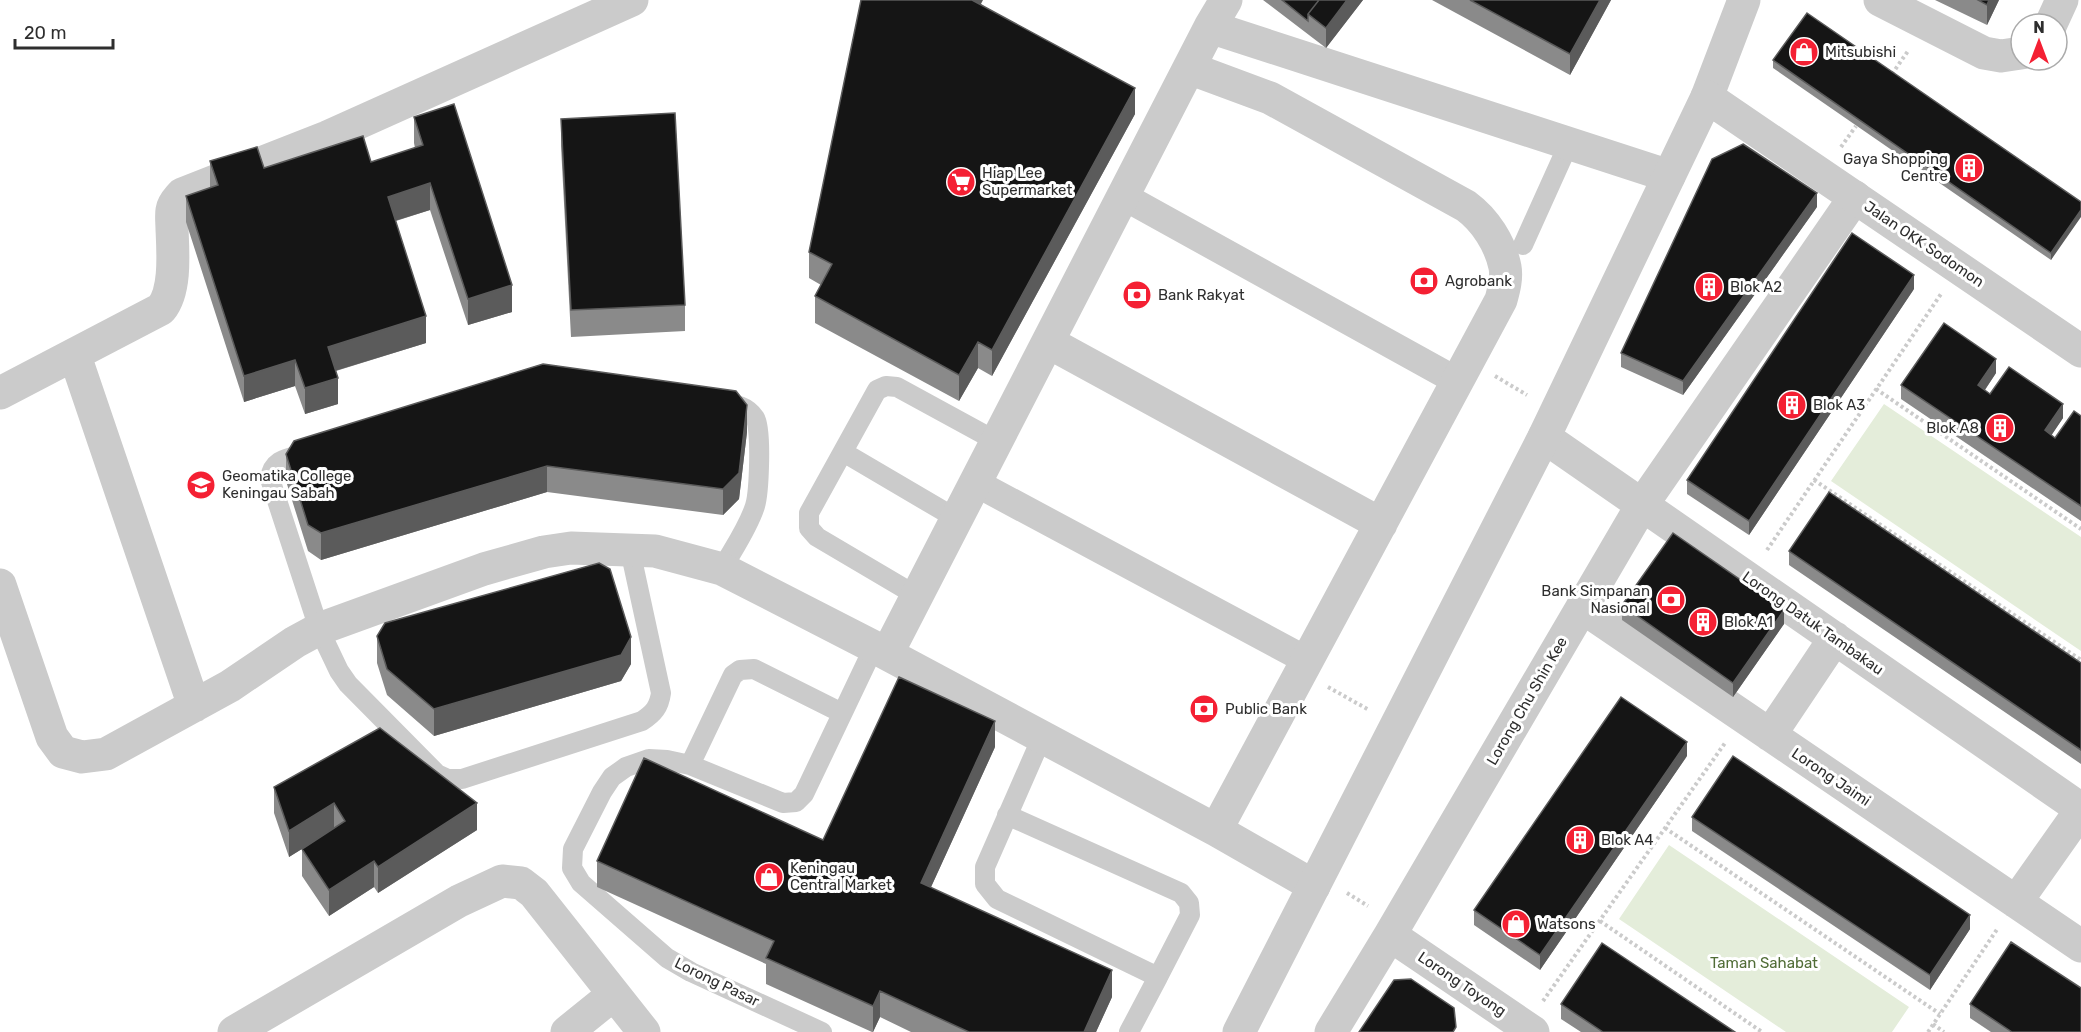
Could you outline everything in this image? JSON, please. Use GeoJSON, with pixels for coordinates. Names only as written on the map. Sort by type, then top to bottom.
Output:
{"type":"FeatureCollection","features":[{"type":"Feature","properties":{"kind":"street"},"geometry":{"type":"LineString","coordinates":[[0,393],[75,356],[161,309],[168,301],[171,291],[172,210],[175,201],[182,195],[337,132],[632,0]]}},
{"type":"Feature","properties":{"kind":"street"},"geometry":{"type":"LineString","coordinates":[[1239,1032],[1330,889],[1396,726],[1550,424],[1707,97],[1744,0]]}},
{"type":"Feature","properties":{"kind":"street"},"geometry":{"type":"LineString","coordinates":[[1887,2],[1984,53],[2009,55]]}},
{"type":"Feature","properties":{"kind":"street"},"geometry":{"type":"LineString","coordinates":[[881,650],[917,596],[1218,14],[1569,144],[1669,176]]}},
{"type":"Feature","properties":{"kind":"street"},"geometry":{"type":"LineString","coordinates":[[1189,68],[1270,98],[1466,206],[1480,216],[1491,233],[1505,266],[1506,284],[1501,300],[1216,830]]}},
{"type":"Feature","properties":{"kind":"street","name":"Jalan OKK Sodomon"},"geometry":{"type":"LineString","coordinates":[[1707,97],[2081,351]]}},
{"type":"Feature","properties":{"kind":"street"},"geometry":{"type":"LineString","coordinates":[[1123,196],[1462,371]]}},
{"type":"Feature","properties":{"kind":"street","name":"Lorong Chu Shin Kee"},"geometry":{"type":"LineString","coordinates":[[1331,1032],[1642,505],[1855,197]]}},
{"type":"Feature","properties":{"kind":"street"},"geometry":{"type":"LineString","coordinates":[[1048,342],[1381,524]]}},
{"type":"Feature","properties":{"kind":"street"},"geometry":{"type":"LineString","coordinates":[[75,356],[194,706]]}},
{"type":"Feature","properties":{"kind":"street","name":"Lorong Datuk Tambakau"},"geometry":{"type":"LineString","coordinates":[[1550,424],[1642,505],[2081,809]]}},
{"type":"Feature","properties":{"kind":"street"},"geometry":{"type":"LineString","coordinates":[[976,483],[1305,667]]}},
{"type":"Feature","properties":{"kind":"street"},"geometry":{"type":"LineString","coordinates":[[0,585],[52,737],[63,752],[82,757],[106,754],[230,686],[295,642],[319,629],[484,569],[544,552],[571,548],[655,551],[722,569],[881,650],[1330,889]]}},
{"type":"Feature","properties":{"kind":"street","name":"Lorong Jaimi"},"geometry":{"type":"LineString","coordinates":[[1582,607],[2081,946]]}},
{"type":"Feature","properties":{"kind":"street"},"geometry":{"type":"LineString","coordinates":[[1756,726],[1835,638]]}},
{"type":"Feature","properties":{"kind":"street"},"geometry":{"type":"LineString","coordinates":[[2016,902],[2081,809]]}},
{"type":"Feature","properties":{"kind":"street"},"geometry":{"type":"LineString","coordinates":[[234,1032],[459,901],[502,881],[521,883],[534,893],[644,1032]]}},
{"type":"Feature","properties":{"kind":"street","name":"Lorong Toyong"},"geometry":{"type":"LineString","coordinates":[[1390,935],[1529,1029]]}},
{"type":"Feature","properties":{"kind":"street"},"geometry":{"type":"LineString","coordinates":[[567,1032],[614,994]]}},
{"type":"Feature","properties":{"kind":"lane"},"geometry":{"type":"LineString","coordinates":[[1523,246],[1569,144]]}},
{"type":"Feature","properties":{"kind":"lane"},"geometry":{"type":"LineString","coordinates":[[917,596],[817,537],[809,528],[809,513],[877,390],[886,386],[897,387],[996,441]]}},
{"type":"Feature","properties":{"kind":"lane"},"geometry":{"type":"LineString","coordinates":[[701,400],[735,404],[745,408],[755,419],[759,433],[758,496],[722,569]]}},
{"type":"Feature","properties":{"kind":"lane"},"geometry":{"type":"LineString","coordinates":[[332,446],[276,462],[271,470],[270,479],[319,629],[339,671],[348,684],[437,774],[448,779],[462,779],[642,721],[653,714],[659,705],[661,693],[630,550]]}},
{"type":"Feature","properties":{"kind":"lane"},"geometry":{"type":"LineString","coordinates":[[843,452],[957,519]]}},
{"type":"Feature","properties":{"kind":"lane"},"geometry":{"type":"LineString","coordinates":[[842,712],[754,669],[740,670],[733,675],[690,765],[783,803],[796,802],[804,794],[842,712],[881,650]]}},
{"type":"Feature","properties":{"kind":"lane"},"geometry":{"type":"LineString","coordinates":[[1042,737],[985,867],[985,884],[997,899],[1158,977]]}},
{"type":"Feature","properties":{"kind":"lane","name":"Lorong Pasar"},"geometry":{"type":"LineString","coordinates":[[690,765],[650,759],[626,767],[612,777],[573,849],[572,868],[580,883],[667,958],[691,972],[822,1032]]}},
{"type":"Feature","properties":{"kind":"lane"},"geometry":{"type":"LineString","coordinates":[[1007,814],[1181,893],[1189,903],[1190,915],[1129,1032]]}},
{"type":"Feature","properties":{"kind":"path"},"geometry":{"type":"LineString","coordinates":[[1748,578],[1959,268]]}},
{"type":"Feature","properties":{"kind":"path"},"geometry":{"type":"LineString","coordinates":[[1462,371],[1550,424]]}},
{"type":"Feature","properties":{"kind":"path"},"geometry":{"type":"LineString","coordinates":[[1876,389],[2081,529]]}},
{"type":"Feature","properties":{"kind":"path"},"geometry":{"type":"LineString","coordinates":[[1814,480],[2081,660]]}},
{"type":"Feature","properties":{"kind":"path"},"geometry":{"type":"LineString","coordinates":[[1305,667],[1396,726]]}},
{"type":"Feature","properties":{"kind":"path"},"geometry":{"type":"LineString","coordinates":[[1529,1029],[1665,828],[1756,726]]}},
{"type":"Feature","properties":{"kind":"path"},"geometry":{"type":"LineString","coordinates":[[1665,828],[1940,1014]]}},
{"type":"Feature","properties":{"kind":"path"},"geometry":{"type":"LineString","coordinates":[[1330,889],[1356,899]]}},
{"type":"Feature","properties":{"kind":"path"},"geometry":{"type":"LineString","coordinates":[[1928,1032],[2016,902]]}},
{"type":"Feature","properties":{"kind":"path"},"geometry":{"type":"LineString","coordinates":[[1600,921],[1762,1032]]}},
{"type":"Feature","properties":{"kind":"path"},"geometry":{"type":"LineString","coordinates":[[1933,1024],[1944,1032]]}},
{"type":"Feature","properties":{"kind":"green space"},"geometry":{"type":"Polygon","coordinates":[[[1884,404],[2081,537],[2081,651],[1831,481],[1884,404]]]}},
{"type":"Feature","properties":{"kind":"green space","name":"Taman Sahabat"},"geometry":{"type":"Polygon","coordinates":[[[1669,845],[1909,1007],[1892,1032],[1786,1032],[1619,919],[1669,845]]]}},
{"type":"Feature","properties":{"kind":"building"},"geometry":{"type":"Polygon","coordinates":[[[861,0],[972,0],[1135,88],[992,350],[978,342],[959,375],[815,296],[832,264],[809,252],[861,0]]]}},
{"type":"Feature","properties":{"kind":"building"},"geometry":{"type":"Polygon","coordinates":[[[1282,0],[1319,0],[1308,14],[1308,21],[1282,0]]]}},
{"type":"Feature","properties":{"kind":"building"},"geometry":{"type":"Polygon","coordinates":[[[1319,0],[1347,0],[1326,28],[1308,14],[1319,0]]]}},
{"type":"Feature","properties":{"kind":"building"},"geometry":{"type":"Polygon","coordinates":[[[1470,0],[1600,0],[1570,54],[1470,0]]]}},
{"type":"Feature","properties":{"kind":"building"},"geometry":{"type":"Polygon","coordinates":[[[1978,0],[1989,0],[1987,5],[1978,0]]]}},
{"type":"Feature","properties":{"kind":"building","name":"Gaya Shopping Centre"},"geometry":{"type":"Polygon","coordinates":[[[1807,13],[2081,202],[2081,210],[2051,253],[1773,60],[1807,13]]]}},
{"type":"Feature","properties":{"kind":"building"},"geometry":{"type":"Polygon","coordinates":[[[454,104],[512,285],[468,299],[430,183],[388,197],[426,316],[328,347],[338,378],[305,388],[295,360],[244,376],[186,196],[218,185],[210,161],[257,147],[264,168],[363,136],[371,162],[423,145],[414,117],[454,104]]]}},
{"type":"Feature","properties":{"kind":"building"},"geometry":{"type":"Polygon","coordinates":[[[675,113],[685,305],[571,310],[561,119],[675,113]]]}},
{"type":"Feature","properties":{"kind":"building","name":"Blok A2"},"geometry":{"type":"Polygon","coordinates":[[[1743,144],[1817,193],[1683,381],[1621,353],[1712,159],[1743,144]]]}},
{"type":"Feature","properties":{"kind":"building","name":"Blok A3"},"geometry":{"type":"Polygon","coordinates":[[[1852,233],[1914,275],[1749,521],[1687,480],[1852,233]]]}},
{"type":"Feature","properties":{"kind":"building","name":"Blok A8"},"geometry":{"type":"Polygon","coordinates":[[[1944,323],[1996,359],[1978,385],[1990,394],[2009,367],[2063,404],[2045,430],[2055,438],[2074,411],[2081,416],[2081,506],[1901,385],[1944,323]]]}},
{"type":"Feature","properties":{"kind":"building"},"geometry":{"type":"Polygon","coordinates":[[[543,364],[736,391],[747,405],[739,473],[723,489],[547,466],[321,533],[308,525],[286,454],[294,441],[543,364]]]}},
{"type":"Feature","properties":{"kind":"building"},"geometry":{"type":"Polygon","coordinates":[[[1829,492],[2081,663],[2081,750],[1789,551],[1829,492]]]}},
{"type":"Feature","properties":{"kind":"building","name":"Blok A1"},"geometry":{"type":"Polygon","coordinates":[[[1673,533],[1784,610],[1733,683],[1622,605],[1673,533]]]}},
{"type":"Feature","properties":{"kind":"building"},"geometry":{"type":"Polygon","coordinates":[[[599,563],[610,569],[631,637],[621,655],[434,709],[387,669],[377,636],[385,623],[599,563]]]}},
{"type":"Feature","properties":{"kind":"building","name":"Keningau Central Market"},"geometry":{"type":"Polygon","coordinates":[[[899,677],[995,721],[921,883],[1112,970],[1084,1032],[969,1032],[880,991],[873,1006],[766,958],[774,941],[597,861],[644,758],[823,840],[899,677]]]}},
{"type":"Feature","properties":{"kind":"building","name":"Blok A4"},"geometry":{"type":"Polygon","coordinates":[[[1621,697],[1687,742],[1540,955],[1474,910],[1621,697]]]}},
{"type":"Feature","properties":{"kind":"building"},"geometry":{"type":"Polygon","coordinates":[[[380,728],[477,803],[378,867],[374,861],[329,890],[302,849],[345,821],[334,803],[289,831],[274,787],[380,728]]]}},
{"type":"Feature","properties":{"kind":"building"},"geometry":{"type":"Polygon","coordinates":[[[1733,756],[1970,915],[1930,975],[1692,817],[1733,756]]]}},
{"type":"Feature","properties":{"kind":"building"},"geometry":{"type":"Polygon","coordinates":[[[2011,942],[2081,988],[2081,1032],[2012,1032],[1970,1004],[2011,942]]]}},
{"type":"Feature","properties":{"kind":"building"},"geometry":{"type":"Polygon","coordinates":[[[1602,943],[1735,1032],[1603,1032],[1561,1004],[1602,943]]]}},
{"type":"Feature","properties":{"kind":"building"},"geometry":{"type":"Polygon","coordinates":[[[1411,979],[1454,1008],[1456,1027],[1453,1032],[1359,1032],[1394,980],[1411,979]]]}},
{"type":"Feature","properties":{"kind":"place","name":"Mitsubishi"},"geometry":{"type":"Point","coordinates":[1804,52]}},
{"type":"Feature","properties":{"kind":"place","name":"Gaya Shopping Centre"},"geometry":{"type":"Point","coordinates":[1969,168]}},
{"type":"Feature","properties":{"kind":"place","name":"Hiap Lee Supermarket"},"geometry":{"type":"Point","coordinates":[961,182]}},
{"type":"Feature","properties":{"kind":"place","name":"Agrobank"},"geometry":{"type":"Point","coordinates":[1424,281]}},
{"type":"Feature","properties":{"kind":"place","name":"Blok A2"},"geometry":{"type":"Point","coordinates":[1709,287]}},
{"type":"Feature","properties":{"kind":"place","name":"Bank Rakyat"},"geometry":{"type":"Point","coordinates":[1137,295]}},
{"type":"Feature","properties":{"kind":"place","name":"Blok A3"},"geometry":{"type":"Point","coordinates":[1792,405]}},
{"type":"Feature","properties":{"kind":"place","name":"Blok A8"},"geometry":{"type":"Point","coordinates":[2000,428]}},
{"type":"Feature","properties":{"kind":"place","name":"Geomatika College Keningau Sabah"},"geometry":{"type":"Point","coordinates":[201,485]}},
{"type":"Feature","properties":{"kind":"place","name":"Bank Simpanan Nasional"},"geometry":{"type":"Point","coordinates":[1671,600]}},
{"type":"Feature","properties":{"kind":"place","name":"Blok A1"},"geometry":{"type":"Point","coordinates":[1703,622]}},
{"type":"Feature","properties":{"kind":"place","name":"Public Bank"},"geometry":{"type":"Point","coordinates":[1204,709]}},
{"type":"Feature","properties":{"kind":"place","name":"Blok A4"},"geometry":{"type":"Point","coordinates":[1580,840]}},
{"type":"Feature","properties":{"kind":"place","name":"Keningau Central Market"},"geometry":{"type":"Point","coordinates":[769,877]}},
{"type":"Feature","properties":{"kind":"place","name":"Watsons"},"geometry":{"type":"Point","coordinates":[1516,924]}}]}
